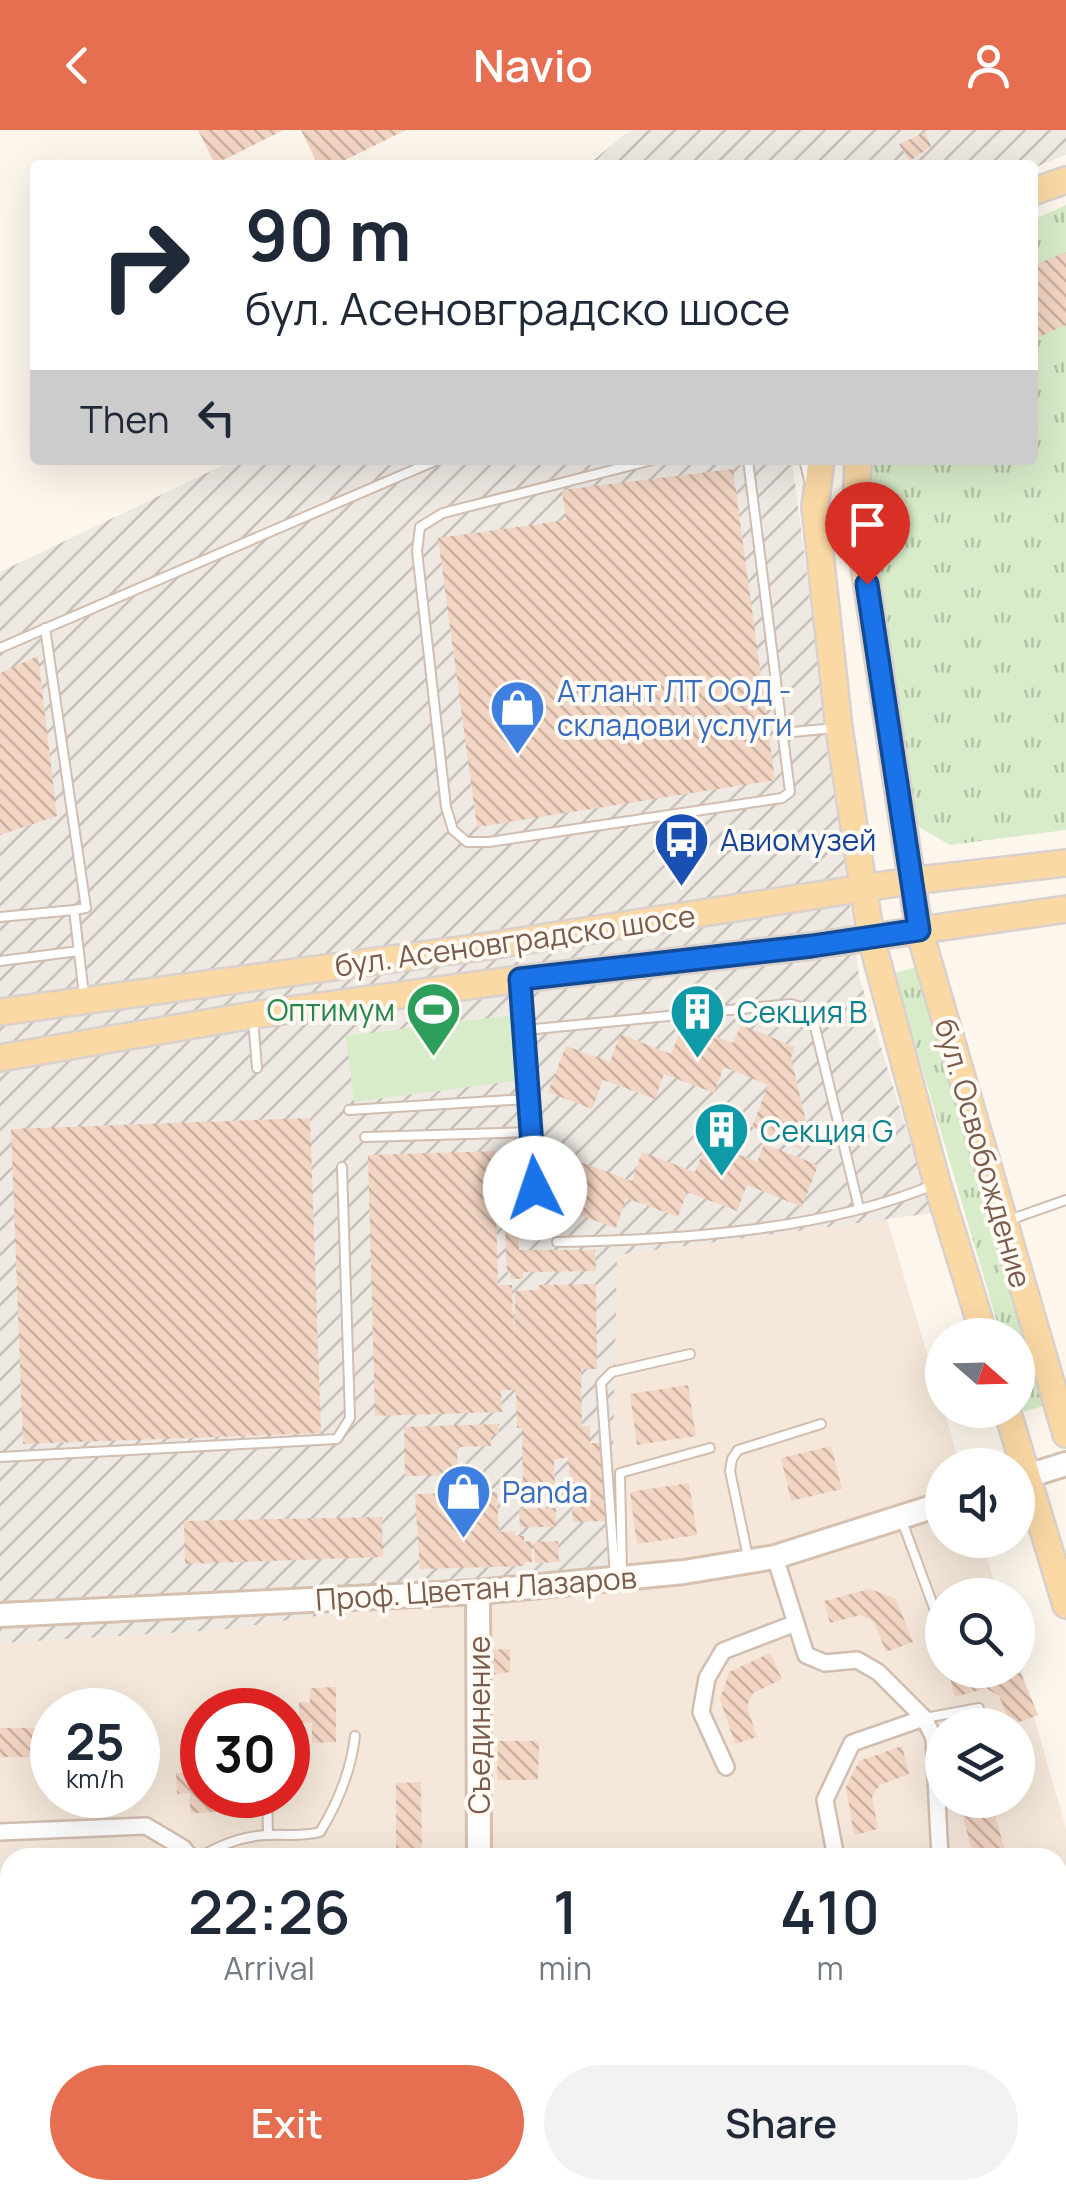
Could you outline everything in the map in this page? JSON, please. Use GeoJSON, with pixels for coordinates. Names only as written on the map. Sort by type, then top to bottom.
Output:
{"type":"FeatureCollection","features":[{"type":"Feature","properties":{"kind":"main road"},"geometry":{"type":"LineString","coordinates":[[1038,190],[1066,180]]}},
{"type":"Feature","properties":{"kind":"main road","name":"бул. Освобождение"},"geometry":{"type":"LineString","coordinates":[[820,465],[814,506],[839,728],[872,938],[937,1183],[979,1318]]}},
{"type":"Feature","properties":{"kind":"main road","name":"бул. Освобождение"},"geometry":{"type":"LineString","coordinates":[[858,465],[856,512],[919,930],[1066,1434]]}},
{"type":"Feature","properties":{"kind":"main road","name":"бул. Асеновградско шосе"},"geometry":{"type":"LineString","coordinates":[[0,1012],[481,947],[910,881],[1066,863]]}},
{"type":"Feature","properties":{"kind":"main road","name":"бул. Асеновградско шосе"},"geometry":{"type":"LineString","coordinates":[[0,1058],[253,1015],[872,938],[1066,909]]}},
{"type":"Feature","properties":{"kind":"main road"},"geometry":{"type":"LineString","coordinates":[[1035,1516],[1066,1605]]}},
{"type":"Feature","properties":{"kind":"street"},"geometry":{"type":"LineString","coordinates":[[520,979],[535,1188]]}},
{"type":"Feature","properties":{"kind":"street"},"geometry":{"type":"LineString","coordinates":[[1035,1474],[1066,1464]]}},
{"type":"Feature","properties":{"kind":"street","name":"Проф. Цветан Лазаров"},"geometry":{"type":"LineString","coordinates":[[0,1614],[478,1592],[619,1579],[775,1558],[925,1509]]}},
{"type":"Feature","properties":{"kind":"street"},"geometry":{"type":"LineString","coordinates":[[775,1558],[806,1656],[825,1664],[857,1660],[878,1672],[924,1718],[934,1738],[940,1848]]}},
{"type":"Feature","properties":{"kind":"street","name":"Съединение"},"geometry":{"type":"LineString","coordinates":[[478,1592],[479,1848]]}},
{"type":"Feature","properties":{"kind":"street"},"geometry":{"type":"LineString","coordinates":[[726,1767],[701,1712],[707,1678],[723,1650],[796,1623]]}},
{"type":"Feature","properties":{"kind":"street"},"geometry":{"type":"LineString","coordinates":[[834,1848],[825,1800],[852,1743],[924,1718]]}},
{"type":"Feature","properties":{"kind":"street"},"geometry":{"type":"LineString","coordinates":[[0,1832],[146,1826],[183,1848]]}},
{"type":"Feature","properties":{"kind":"lane"},"geometry":{"type":"LineString","coordinates":[[0,648],[425,465]]}},
{"type":"Feature","properties":{"kind":"lane"},"geometry":{"type":"LineString","coordinates":[[632,465],[442,513],[420,528],[417,551],[446,807],[454,830],[467,842],[489,842],[782,798],[790,792],[749,465]]}},
{"type":"Feature","properties":{"kind":"lane"},"geometry":{"type":"LineString","coordinates":[[805,465],[814,506]]}},
{"type":"Feature","properties":{"kind":"lane"},"geometry":{"type":"LineString","coordinates":[[0,918],[86,908],[46,628]]}},
{"type":"Feature","properties":{"kind":"lane"},"geometry":{"type":"LineString","coordinates":[[782,734],[839,728]]}},
{"type":"Feature","properties":{"kind":"lane"},"geometry":{"type":"LineString","coordinates":[[74,910],[84,1000]]}},
{"type":"Feature","properties":{"kind":"lane"},"geometry":{"type":"LineString","coordinates":[[0,961],[79,951]]}},
{"type":"Feature","properties":{"kind":"lane"},"geometry":{"type":"LineString","coordinates":[[524,1030],[791,1004],[807,1010],[816,1026],[859,1208]]}},
{"type":"Feature","properties":{"kind":"lane"},"geometry":{"type":"LineString","coordinates":[[253,1015],[257,1068]]}},
{"type":"Feature","properties":{"kind":"lane"},"geometry":{"type":"LineString","coordinates":[[349,1110],[528,1099]]}},
{"type":"Feature","properties":{"kind":"lane"},"geometry":{"type":"LineString","coordinates":[[365,1137],[531,1132]]}},
{"type":"Feature","properties":{"kind":"lane"},"geometry":{"type":"LineString","coordinates":[[0,1457],[337,1439],[350,1418],[342,1166]]}},
{"type":"Feature","properties":{"kind":"lane"},"geometry":{"type":"LineString","coordinates":[[557,1242],[667,1239],[752,1229],[893,1201],[937,1183]]}},
{"type":"Feature","properties":{"kind":"lane"},"geometry":{"type":"LineString","coordinates":[[1004,1222],[1066,1200]]}},
{"type":"Feature","properties":{"kind":"lane"},"geometry":{"type":"LineString","coordinates":[[619,1579],[601,1383],[612,1372],[690,1354]]}},
{"type":"Feature","properties":{"kind":"lane"},"geometry":{"type":"LineString","coordinates":[[749,1561],[730,1471],[732,1458],[738,1450],[821,1424]]}},
{"type":"Feature","properties":{"kind":"lane"},"geometry":{"type":"LineString","coordinates":[[619,1579],[620,1472],[710,1448]]}},
{"type":"Feature","properties":{"kind":"lane"},"geometry":{"type":"LineString","coordinates":[[900,1517],[925,1582]]}},
{"type":"Feature","properties":{"kind":"lane"},"geometry":{"type":"LineString","coordinates":[[213,1848],[268,1834],[302,1837],[320,1832],[336,1806],[352,1761],[355,1736]]}},
{"type":"Feature","properties":{"kind":"lane"},"geometry":{"type":"LineString","coordinates":[[268,1818],[268,1834]]}},
{"type":"Feature","properties":{"kind":"shaded area"},"geometry":{"type":"Polygon","coordinates":[[[635,130],[1066,130],[1066,155],[1038,166],[1038,160],[594,160],[635,130]]]}},
{"type":"Feature","properties":{"kind":"shaded area"},"geometry":{"type":"Polygon","coordinates":[[[224,465],[793,465],[859,976],[932,1213],[617,1255],[611,1567],[521,1586],[221,1630],[0,1643],[0,572],[224,465]]]}},
{"type":"Feature","properties":{"kind":"shaded area"},"geometry":{"type":"Polygon","coordinates":[[[887,1219],[925,1347],[925,1428],[949,1428],[955,1448],[925,1448],[925,1558],[987,1558],[993,1578],[925,1578],[925,1688],[1026,1688],[1031,1708],[925,1708],[925,1818],[1035,1818],[1035,1721],[1066,1828],[1066,1848],[0,1848],[0,1643],[221,1630],[521,1586],[616,1255],[887,1219]]]}},
{"type":"Feature","properties":{"kind":"green space"},"geometry":{"type":"Polygon","coordinates":[[[1066,205],[1066,830],[950,845],[914,824],[874,540],[872,465],[1038,465],[1038,218],[1066,205]]]}},
{"type":"Feature","properties":{"kind":"green space"},"geometry":{"type":"Polygon","coordinates":[[[917,967],[1018,1318],[996,1318],[894,973],[917,967]]]}},
{"type":"Feature","properties":{"kind":"green space","name":"Оптимум"},"geometry":{"type":"Polygon","coordinates":[[[514,1015],[522,1080],[354,1102],[346,1036],[514,1015]]]}},
{"type":"Feature","properties":{"kind":"green space"},"geometry":{"type":"Polygon","coordinates":[[[1035,1378],[1043,1406],[1035,1408],[1035,1378]]]}},
{"type":"Feature","properties":{"kind":"building"},"geometry":{"type":"Polygon","coordinates":[[[198,130],[284,130],[223,160],[213,160],[198,130]]]}},
{"type":"Feature","properties":{"kind":"building"},"geometry":{"type":"Polygon","coordinates":[[[301,130],[406,130],[345,160],[316,160],[301,130]]]}},
{"type":"Feature","properties":{"kind":"building"},"geometry":{"type":"Polygon","coordinates":[[[925,132],[931,146],[909,160],[899,144],[925,132]]]}},
{"type":"Feature","properties":{"kind":"building"},"geometry":{"type":"Polygon","coordinates":[[[1066,252],[1066,325],[1039,337],[1038,335],[1038,264],[1066,252]]]}},
{"type":"Feature","properties":{"kind":"building"},"geometry":{"type":"Polygon","coordinates":[[[733,469],[775,780],[477,827],[438,538],[566,520],[562,490],[733,469]]]}},
{"type":"Feature","properties":{"kind":"building"},"geometry":{"type":"Polygon","coordinates":[[[38,656],[57,816],[0,835],[0,673],[38,656]]]}},
{"type":"Feature","properties":{"kind":"building"},"geometry":{"type":"Polygon","coordinates":[[[683,1024],[733,1043],[741,1025],[795,1047],[791,1058],[809,1134],[801,1150],[752,1127],[768,1085],[724,1067],[714,1093],[664,1074],[655,1099],[603,1080],[592,1109],[548,1092],[566,1046],[610,1062],[620,1034],[671,1054],[683,1024]]]}},
{"type":"Feature","properties":{"kind":"building"},"geometry":{"type":"Polygon","coordinates":[[[310,1118],[321,1433],[23,1444],[11,1129],[310,1118]]]}},
{"type":"Feature","properties":{"kind":"building"},"geometry":{"type":"Polygon","coordinates":[[[707,1142],[757,1162],[764,1144],[818,1165],[802,1207],[747,1185],[737,1211],[687,1192],[678,1217],[626,1198],[616,1228],[543,1202],[561,1155],[632,1181],[642,1152],[695,1172],[707,1142]]]}},
{"type":"Feature","properties":{"kind":"building"},"geometry":{"type":"Polygon","coordinates":[[[495,1151],[495,1178],[525,1177],[526,1205],[519,1205],[519,1250],[595,1250],[596,1271],[523,1272],[523,1279],[511,1279],[511,1273],[507,1273],[504,1206],[496,1206],[498,1285],[512,1285],[514,1339],[515,1291],[538,1290],[538,1285],[596,1284],[597,1369],[581,1369],[582,1426],[590,1426],[590,1443],[603,1443],[605,1521],[573,1522],[568,1457],[554,1460],[555,1490],[523,1491],[522,1428],[517,1428],[516,1390],[501,1390],[502,1412],[375,1416],[368,1155],[495,1151]]]}},
{"type":"Feature","properties":{"kind":"building"},"geometry":{"type":"Polygon","coordinates":[[[688,1385],[696,1436],[637,1445],[630,1394],[688,1385]]]}},
{"type":"Feature","properties":{"kind":"building"},"geometry":{"type":"Polygon","coordinates":[[[499,1424],[499,1434],[491,1435],[491,1446],[457,1447],[458,1475],[405,1476],[404,1427],[499,1424]]]}},
{"type":"Feature","properties":{"kind":"building"},"geometry":{"type":"Polygon","coordinates":[[[831,1446],[842,1489],[791,1501],[781,1458],[831,1446]]]}},
{"type":"Feature","properties":{"kind":"building"},"geometry":{"type":"Polygon","coordinates":[[[689,1483],[697,1535],[637,1544],[630,1492],[689,1483]]]}},
{"type":"Feature","properties":{"kind":"building"},"geometry":{"type":"Polygon","coordinates":[[[497,1492],[499,1532],[515,1531],[515,1536],[524,1536],[524,1542],[532,1541],[532,1562],[525,1562],[525,1566],[420,1569],[415,1494],[497,1492]]]}},
{"type":"Feature","properties":{"kind":"building"},"geometry":{"type":"Polygon","coordinates":[[[556,1508],[556,1527],[520,1527],[519,1509],[556,1508]]]}},
{"type":"Feature","properties":{"kind":"building"},"geometry":{"type":"Polygon","coordinates":[[[382,1517],[383,1557],[185,1564],[184,1521],[382,1517]]]}},
{"type":"Feature","properties":{"kind":"building"},"geometry":{"type":"Polygon","coordinates":[[[558,1541],[559,1562],[535,1563],[534,1542],[558,1541]]]}},
{"type":"Feature","properties":{"kind":"building"},"geometry":{"type":"Polygon","coordinates":[[[870,1589],[896,1599],[913,1642],[886,1652],[874,1622],[861,1615],[830,1623],[824,1601],[870,1589]]]}},
{"type":"Feature","properties":{"kind":"building"},"geometry":{"type":"Polygon","coordinates":[[[510,1649],[510,1672],[485,1676],[484,1650],[510,1649]]]}},
{"type":"Feature","properties":{"kind":"building"},"geometry":{"type":"Polygon","coordinates":[[[770,1653],[782,1679],[753,1693],[747,1706],[757,1737],[735,1744],[720,1699],[729,1672],[770,1653]]]}},
{"type":"Feature","properties":{"kind":"building"},"geometry":{"type":"Polygon","coordinates":[[[336,1687],[336,1742],[312,1743],[310,1688],[336,1687]]]}},
{"type":"Feature","properties":{"kind":"building"},"geometry":{"type":"Polygon","coordinates":[[[953,1688],[986,1688],[955,1697],[953,1688]]]}},
{"type":"Feature","properties":{"kind":"building"},"geometry":{"type":"Polygon","coordinates":[[[986,1688],[1027,1688],[1038,1715],[1035,1716],[1035,1708],[1004,1708],[999,1696],[986,1688]]]}},
{"type":"Feature","properties":{"kind":"building"},"geometry":{"type":"Polygon","coordinates":[[[0,1728],[30,1728],[30,1757],[0,1757],[0,1728]]]}},
{"type":"Feature","properties":{"kind":"building"},"geometry":{"type":"Polygon","coordinates":[[[498,1741],[539,1741],[538,1780],[497,1780],[498,1741]]]}},
{"type":"Feature","properties":{"kind":"building"},"geometry":{"type":"Polygon","coordinates":[[[902,1746],[909,1774],[880,1785],[872,1797],[878,1829],[854,1835],[846,1787],[859,1761],[902,1746]]]}},
{"type":"Feature","properties":{"kind":"building"},"geometry":{"type":"Polygon","coordinates":[[[176,1773],[180,1773],[180,1794],[177,1794],[176,1773]]]}},
{"type":"Feature","properties":{"kind":"building"},"geometry":{"type":"Polygon","coordinates":[[[421,1782],[422,1848],[396,1848],[396,1783],[421,1782]]]}},
{"type":"Feature","properties":{"kind":"building"},"geometry":{"type":"Polygon","coordinates":[[[963,1818],[996,1818],[1004,1848],[971,1848],[963,1818]]]}},
{"type":"Feature","properties":{"kind":"place","name":"Атлант ЛТ ООД - складови услуги"},"geometry":{"type":"Point","coordinates":[518,756]}},
{"type":"Feature","properties":{"kind":"place","name":"Авиомузей"},"geometry":{"type":"Point","coordinates":[681,888]}},
{"type":"Feature","properties":{"kind":"place","name":"Оптимум"},"geometry":{"type":"Point","coordinates":[434,1058]}},
{"type":"Feature","properties":{"kind":"place","name":"Секция B"},"geometry":{"type":"Point","coordinates":[698,1060]}},
{"type":"Feature","properties":{"kind":"place","name":"Секция G"},"geometry":{"type":"Point","coordinates":[721,1179]}},
{"type":"Feature","properties":{"kind":"place","name":"Panda"},"geometry":{"type":"Point","coordinates":[463,1540]}},
{"type":"Feature","properties":{"kind":"route"},"geometry":{"type":"LineString","coordinates":[[535,1188],[520,979],[919,930],[867,584]]}}]}
